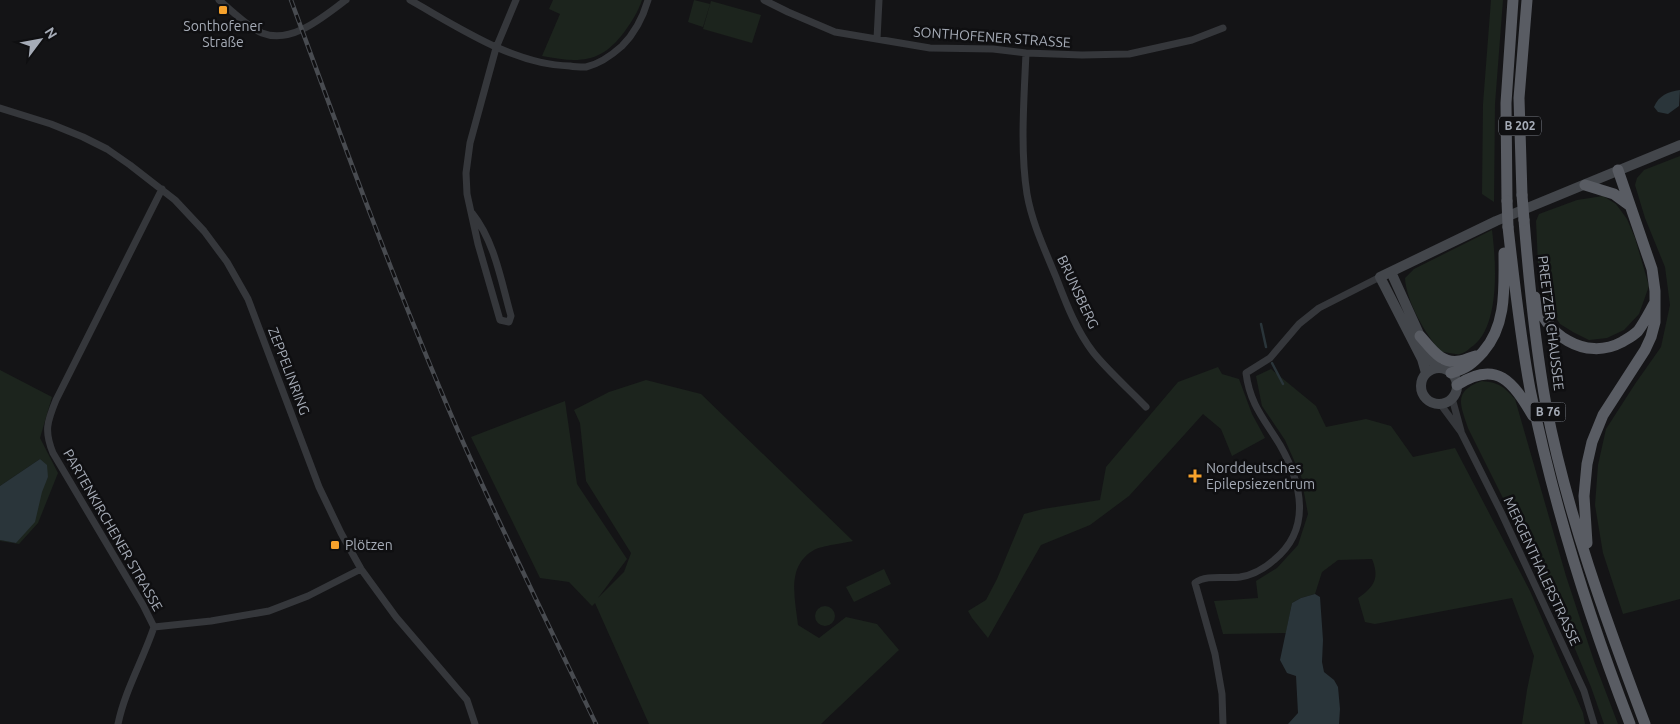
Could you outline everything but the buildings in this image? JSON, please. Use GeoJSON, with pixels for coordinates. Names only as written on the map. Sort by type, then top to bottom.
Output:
{"type":"FeatureCollection","features":[{"type":"Feature","properties":{"kind":"highway","name":"PREETZER CHAUSSEE"},"geometry":{"type":"LineString","coordinates":[[1514,0],[1506,103],[1507,201],[1514,287],[1523,350],[1538,425],[1577,574],[1604,656],[1630,724]]}},
{"type":"Feature","properties":{"kind":"highway","name":"PREETZER CHAUSSEE"},"geometry":{"type":"LineString","coordinates":[[1527,0],[1519,98],[1522,195],[1532,322],[1547,406],[1572,509],[1589,565],[1645,724]]}},
{"type":"Feature","properties":{"kind":"highway","name":"B 76"},"geometry":{"type":"LineString","coordinates":[[1589,565],[1584,480],[1590,451],[1603,415],[1637,363],[1651,337],[1655,322],[1655,285],[1652,269],[1618,170]]}},
{"type":"Feature","properties":{"kind":"highway"},"geometry":{"type":"LineString","coordinates":[[1584,184],[1614,194],[1630,207]]}},
{"type":"Feature","properties":{"kind":"highway","name":"B 76"},"geometry":{"type":"LineString","coordinates":[[1451,373],[1469,366],[1478,359],[1490,345],[1495,335],[1503,307],[1504,238],[1508,227]]}},
{"type":"Feature","properties":{"kind":"highway","name":"B 76"},"geometry":{"type":"LineString","coordinates":[[1527,255],[1535,300],[1541,314],[1558,334],[1568,342],[1580,347],[1610,347],[1631,337],[1638,330],[1655,303]]}},
{"type":"Feature","properties":{"kind":"highway"},"geometry":{"type":"LineString","coordinates":[[1420,336],[1433,351],[1450,361],[1461,361],[1480,355]]}},
{"type":"Feature","properties":{"kind":"highway","name":"B 76"},"geometry":{"type":"LineString","coordinates":[[1457,385],[1479,374],[1490,374],[1505,379],[1517,390],[1538,425]]}},
{"type":"Feature","properties":{"kind":"main road"},"geometry":{"type":"LineString","coordinates":[[1426,373],[1438,368],[1445,369],[1451,373],[1457,385],[1452,398],[1442,405],[1432,403],[1423,395],[1421,384],[1426,373],[1422,359],[1380,277],[1496,221],[1680,145]]}},
{"type":"Feature","properties":{"kind":"main road"},"geometry":{"type":"LineString","coordinates":[[1391,272],[1428,356],[1438,368]]}},
{"type":"Feature","properties":{"kind":"street"},"geometry":{"type":"LineString","coordinates":[[219,0],[261,32],[272,36],[286,34],[314,24],[346,0]]}},
{"type":"Feature","properties":{"kind":"street"},"geometry":{"type":"LineString","coordinates":[[410,0],[496,48],[558,66],[585,67],[602,61],[615,52],[628,39],[640,22],[648,0]]}},
{"type":"Feature","properties":{"kind":"street"},"geometry":{"type":"LineString","coordinates":[[472,213],[482,226],[489,241],[511,316],[509,322],[500,320],[478,244],[467,194],[466,173],[470,143],[496,48],[516,0]]}},
{"type":"Feature","properties":{"kind":"street","name":"SONTHOFENER STRASSE"},"geometry":{"type":"LineString","coordinates":[[764,0],[835,32],[930,48],[993,49],[1026,53],[1082,55],[1129,54],[1192,40],[1223,28]]}},
{"type":"Feature","properties":{"kind":"street"},"geometry":{"type":"LineString","coordinates":[[877,39],[879,0]]}},
{"type":"Feature","properties":{"kind":"street","name":"BRUNSBERG"},"geometry":{"type":"LineString","coordinates":[[1026,53],[1023,130],[1026,185],[1027,196],[1036,226],[1065,302],[1093,352],[1146,407]]}},
{"type":"Feature","properties":{"kind":"street","name":"ZEPPELINRING"},"geometry":{"type":"LineString","coordinates":[[0,108],[50,124],[107,149],[162,189],[204,230],[227,262],[248,299],[319,487],[341,533],[361,568],[396,617],[467,700],[475,724]]}},
{"type":"Feature","properties":{"kind":"street","name":"PARTENKIRCHENER STRASSE"},"geometry":{"type":"LineString","coordinates":[[118,724],[129,686],[154,627],[143,605],[53,453],[48,442],[47,430],[48,420],[56,400],[162,189]]}},
{"type":"Feature","properties":{"kind":"street"},"geometry":{"type":"LineString","coordinates":[[1223,724],[1222,694],[1217,663],[1195,584],[1202,580],[1247,575],[1273,561],[1292,540],[1298,526],[1301,511],[1298,493],[1287,459],[1280,444],[1258,412],[1246,373],[1270,358],[1299,324],[1318,308],[1380,277]]}},
{"type":"Feature","properties":{"kind":"street","name":"MERGENTHALERSTRASSE"},"geometry":{"type":"LineString","coordinates":[[1452,398],[1461,432]]}},
{"type":"Feature","properties":{"kind":"street","name":"MERGENTHALERSTRASSE"},"geometry":{"type":"LineString","coordinates":[[1442,405],[1461,432],[1548,611],[1584,690],[1594,724]]}},
{"type":"Feature","properties":{"kind":"street"},"geometry":{"type":"LineString","coordinates":[[154,627],[211,621],[269,611],[308,596],[361,568]]}},
{"type":"Feature","properties":{"kind":"shaded area"},"geometry":{"type":"Polygon","coordinates":[[[553,0],[642,0],[625,31],[607,50],[588,59],[567,60],[542,56],[560,14],[549,9],[553,0]]]}},
{"type":"Feature","properties":{"kind":"shaded area"},"geometry":{"type":"Polygon","coordinates":[[[694,0],[710,4],[703,27],[688,22],[694,0]]]}},
{"type":"Feature","properties":{"kind":"shaded area"},"geometry":{"type":"Polygon","coordinates":[[[1491,0],[1503,0],[1495,104],[1494,202],[1482,194],[1483,104],[1491,0]]]}},
{"type":"Feature","properties":{"kind":"shaded area"},"geometry":{"type":"Polygon","coordinates":[[[711,1],[761,15],[752,43],[703,29],[711,1]]]}},
{"type":"Feature","properties":{"kind":"shaded area"},"geometry":{"type":"Polygon","coordinates":[[[1680,90],[1679,106],[1668,114],[1658,112],[1654,107],[1661,97],[1680,90]]]}},
{"type":"Feature","properties":{"kind":"shaded area"},"geometry":{"type":"Polygon","coordinates":[[[1680,156],[1680,599],[1623,614],[1603,553],[1595,505],[1598,465],[1606,429],[1661,347],[1670,305],[1665,267],[1645,218],[1635,185],[1637,178],[1644,170],[1680,156]]]}},
{"type":"Feature","properties":{"kind":"shaded area"},"geometry":{"type":"Polygon","coordinates":[[[1603,196],[1616,204],[1627,219],[1635,238],[1649,286],[1639,314],[1624,330],[1607,338],[1589,340],[1560,324],[1550,309],[1542,290],[1538,264],[1536,221],[1539,214],[1577,200],[1603,196]]]}},
{"type":"Feature","properties":{"kind":"shaded area"},"geometry":{"type":"Polygon","coordinates":[[[1492,230],[1495,276],[1492,310],[1487,326],[1480,339],[1461,354],[1441,352],[1429,337],[1413,307],[1405,278],[1414,269],[1492,230]]]}},
{"type":"Feature","properties":{"kind":"shaded area"},"geometry":{"type":"Polygon","coordinates":[[[1218,367],[1222,374],[1239,379],[1252,414],[1265,438],[1232,456],[1221,429],[1203,414],[1129,496],[1090,525],[1041,545],[988,638],[968,611],[986,600],[997,579],[1024,514],[1100,500],[1106,467],[1178,382],[1218,367]]]}},
{"type":"Feature","properties":{"kind":"shaded area"},"geometry":{"type":"Polygon","coordinates":[[[1271,369],[1316,406],[1326,427],[1366,419],[1391,426],[1413,457],[1455,448],[1530,591],[1583,713],[1585,724],[1522,724],[1534,656],[1512,598],[1375,624],[1365,622],[1358,598],[1374,582],[1375,572],[1372,559],[1338,560],[1322,572],[1315,594],[1292,603],[1286,633],[1223,634],[1214,601],[1258,598],[1256,581],[1277,568],[1298,545],[1308,514],[1301,476],[1285,440],[1262,406],[1256,376],[1271,369]]]}},
{"type":"Feature","properties":{"kind":"shaded area"},"geometry":{"type":"Polygon","coordinates":[[[0,370],[52,397],[40,438],[58,473],[38,523],[19,544],[0,540],[16,543],[48,477],[40,459],[0,486],[0,370]]]}},
{"type":"Feature","properties":{"kind":"shaded area"},"geometry":{"type":"Polygon","coordinates":[[[646,380],[701,394],[853,541],[814,550],[799,565],[794,583],[798,625],[819,638],[846,617],[877,624],[899,650],[821,724],[649,724],[595,603],[592,606],[569,582],[540,578],[471,437],[565,401],[577,484],[627,559],[598,598],[624,572],[631,553],[586,481],[580,423],[574,410],[609,392],[646,380]]]}},
{"type":"Feature","properties":{"kind":"shaded area"},"geometry":{"type":"Polygon","coordinates":[[[1482,381],[1501,386],[1515,399],[1566,576],[1594,661],[1618,724],[1604,724],[1591,687],[1557,606],[1468,428],[1461,399],[1466,389],[1482,381]]]}},
{"type":"Feature","properties":{"kind":"shaded area"},"geometry":{"type":"Polygon","coordinates":[[[40,459],[47,465],[48,477],[42,492],[35,522],[16,543],[0,540],[0,486],[40,459]]]}},
{"type":"Feature","properties":{"kind":"shaded area"},"geometry":{"type":"Polygon","coordinates":[[[884,569],[891,584],[854,602],[846,587],[884,569]]]}},
{"type":"Feature","properties":{"kind":"shaded area"},"geometry":{"type":"Polygon","coordinates":[[[1315,594],[1320,597],[1324,672],[1334,680],[1338,687],[1339,724],[1288,724],[1298,713],[1296,676],[1287,673],[1280,660],[1292,603],[1315,594]]]}},
{"type":"Feature","properties":{"kind":"shaded area"},"geometry":{"type":"Polygon","coordinates":[[[825,606],[832,609],[835,616],[832,623],[825,626],[818,623],[815,616],[818,609],[825,606]]]}},
{"type":"Feature","properties":{"kind":"waterway"},"geometry":{"type":"LineString","coordinates":[[1261,324],[1266,347]]}},
{"type":"Feature","properties":{"kind":"waterway"},"geometry":{"type":"LineString","coordinates":[[1272,363],[1283,384]]}},
{"type":"Feature","properties":{"kind":"railway"},"geometry":{"type":"LineString","coordinates":[[291,0],[370,213],[433,372],[489,499],[596,724]]}},
{"type":"Feature","properties":{"kind":"place","name":"Sonthofener Straße"},"geometry":{"type":"Point","coordinates":[223,10]}},
{"type":"Feature","properties":{"kind":"place","name":"Norddeutsches Epilepsiezentrum"},"geometry":{"type":"Point","coordinates":[1195,476]}},
{"type":"Feature","properties":{"kind":"place","name":"Plötzen"},"geometry":{"type":"Point","coordinates":[335,545]}}]}
